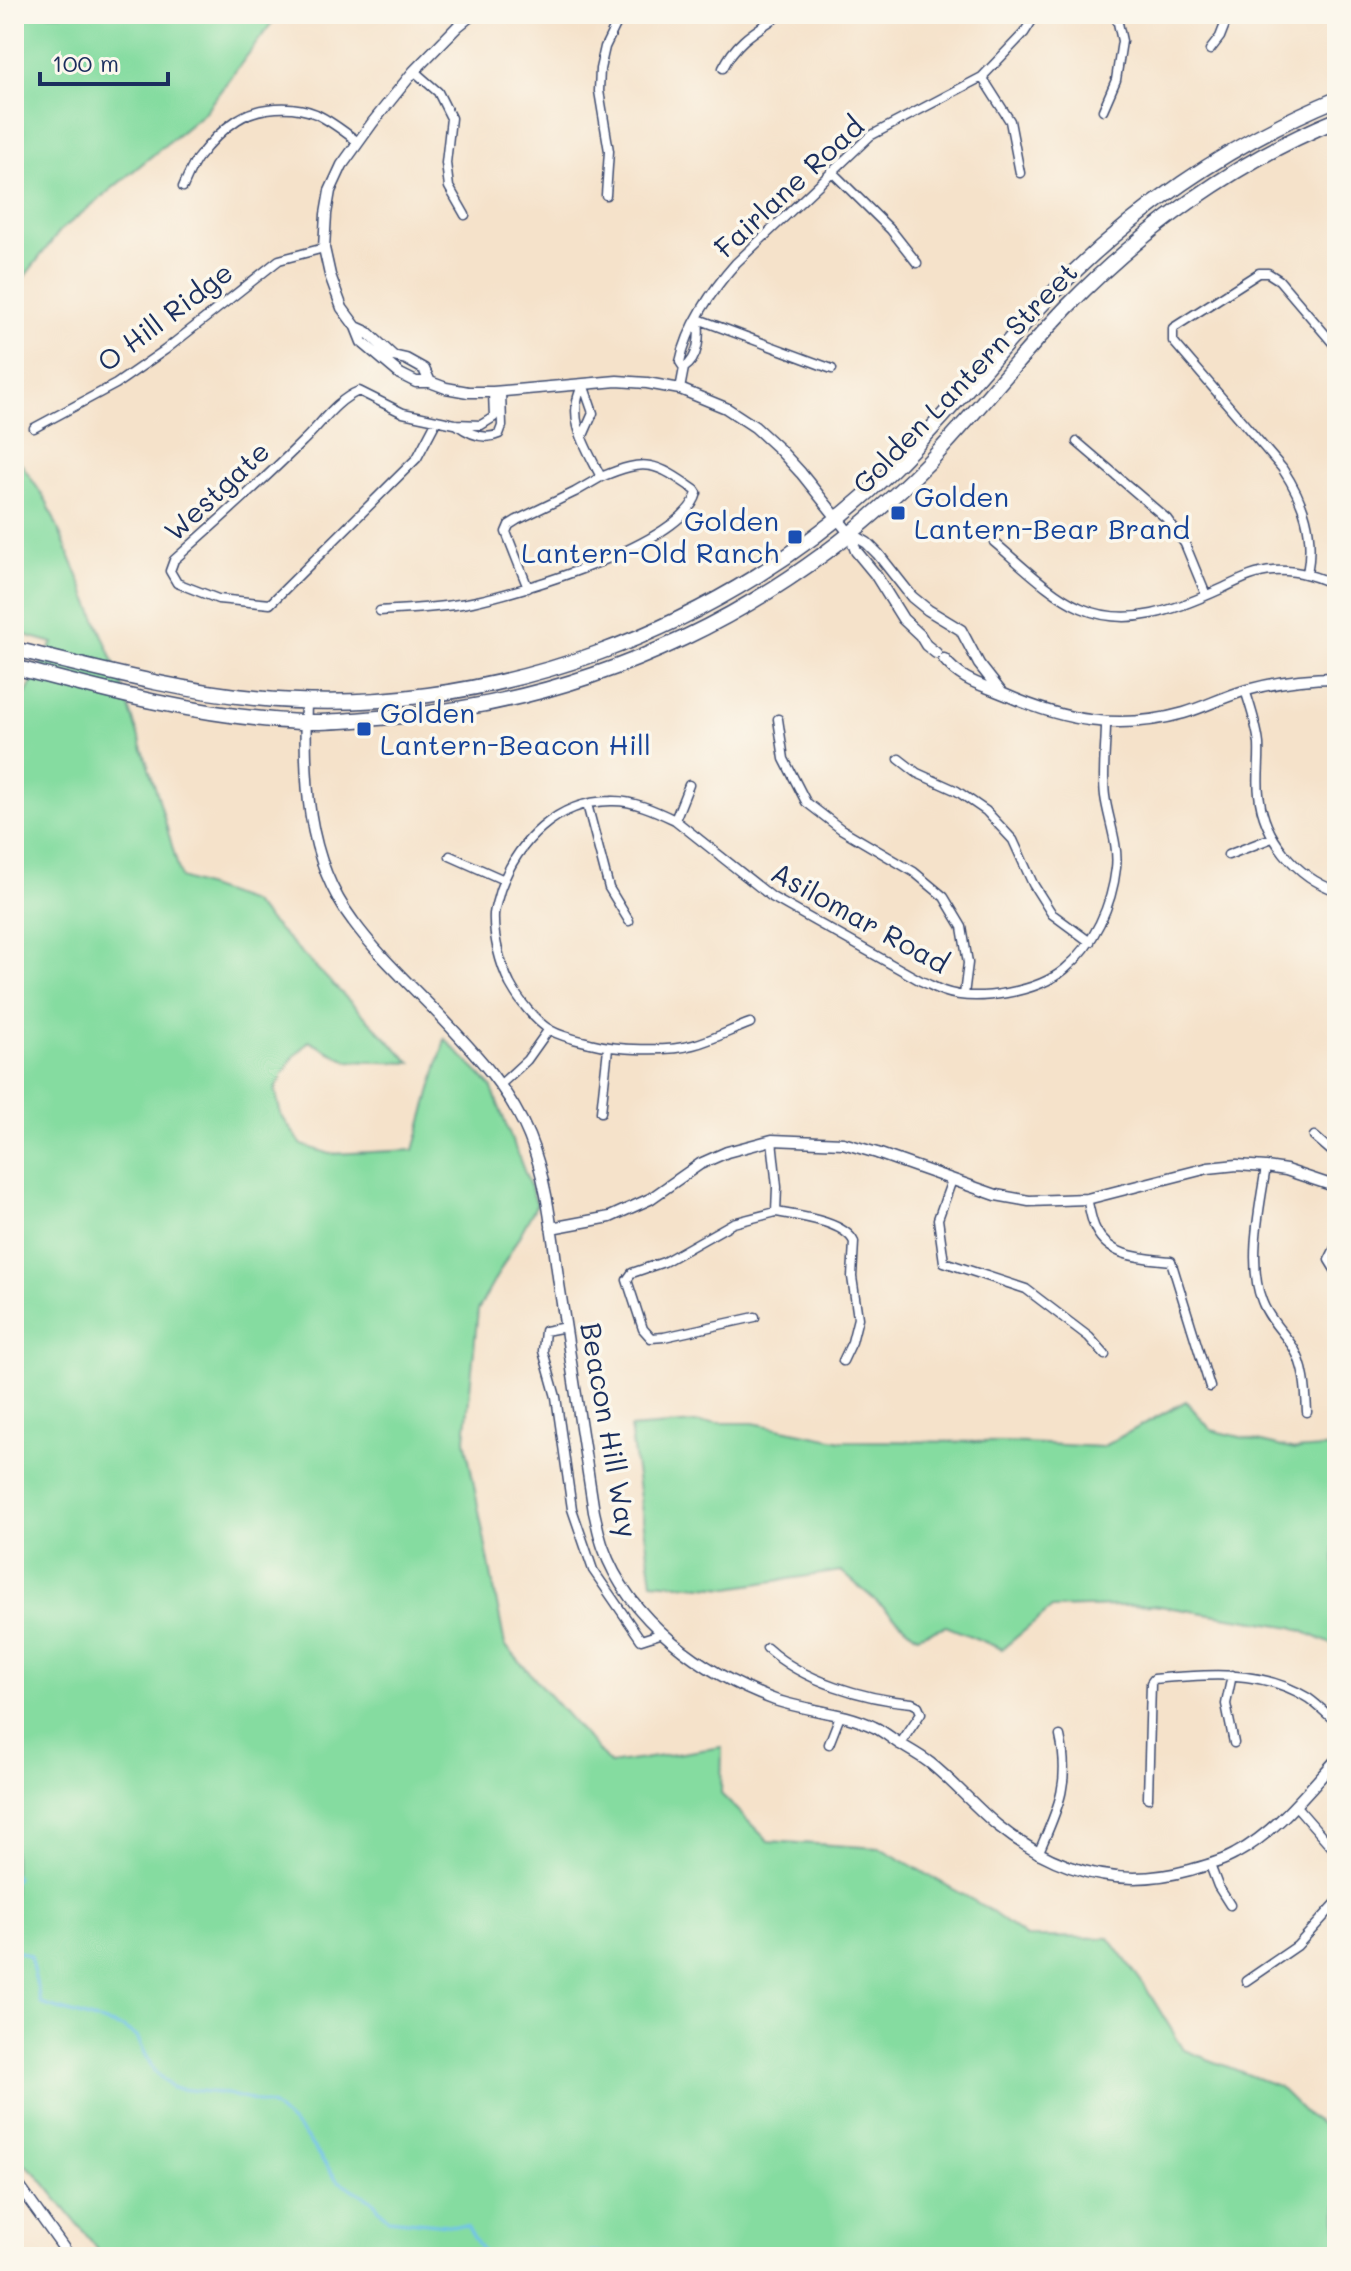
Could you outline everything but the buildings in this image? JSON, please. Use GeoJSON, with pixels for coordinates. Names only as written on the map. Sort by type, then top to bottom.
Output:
{"type":"FeatureCollection","features":[{"type":"Feature","properties":{"kind":"main road","name":"Golden Lantern Street"},"geometry":{"type":"LineString","coordinates":[[14,649],[123,676],[259,699],[393,698],[428,695],[531,674],[575,661],[668,625],[726,595],[838,519],[892,471],[931,430],[1048,298],[1133,220],[1184,182],[1229,154],[1337,99]]}},
{"type":"Feature","properties":{"kind":"main road","name":"Golden Lantern Street"},"geometry":{"type":"LineString","coordinates":[[14,667],[110,692],[207,712],[305,722],[361,720],[474,707],[529,696],[666,647],[725,619],[784,581],[885,503],[930,460],[1062,313],[1125,253],[1183,207],[1242,168],[1337,120]]}},
{"type":"Feature","properties":{"kind":"street"},"geometry":{"type":"LineString","coordinates":[[473,14],[414,71],[358,142],[342,165],[330,191],[324,248],[342,308],[356,327],[367,332],[393,356],[424,369],[430,382],[468,392],[617,381],[680,389],[726,408],[755,427],[779,449],[849,533],[856,551],[903,619],[940,656],[979,686],[1055,715],[1106,723],[1149,720],[1184,713],[1245,690],[1312,678],[1337,678]]}},
{"type":"Feature","properties":{"kind":"street"},"geometry":{"type":"LineString","coordinates":[[606,195],[609,151],[599,91],[600,69],[605,47],[621,14]]}},
{"type":"Feature","properties":{"kind":"street"},"geometry":{"type":"LineString","coordinates":[[723,68],[740,41],[781,14]]}},
{"type":"Feature","properties":{"kind":"street","name":"Fairlane Road"},"geometry":{"type":"LineString","coordinates":[[680,389],[684,368],[689,365],[700,338],[698,319],[728,272],[870,136],[982,77],[1024,33],[1036,14]]}},
{"type":"Feature","properties":{"kind":"street"},"geometry":{"type":"LineString","coordinates":[[1103,110],[1116,80],[1122,41],[1116,14]]}},
{"type":"Feature","properties":{"kind":"street"},"geometry":{"type":"LineString","coordinates":[[1210,50],[1220,37],[1229,14]]}},
{"type":"Feature","properties":{"kind":"street"},"geometry":{"type":"LineString","coordinates":[[414,71],[438,92],[451,118],[446,163],[449,187],[465,215]]}},
{"type":"Feature","properties":{"kind":"street"},"geometry":{"type":"LineString","coordinates":[[982,77],[1010,121],[1020,173]]}},
{"type":"Feature","properties":{"kind":"street"},"geometry":{"type":"LineString","coordinates":[[183,187],[195,162],[213,141],[238,119],[256,112],[301,109],[315,114],[358,142]]}},
{"type":"Feature","properties":{"kind":"street"},"geometry":{"type":"LineString","coordinates":[[831,171],[891,230],[917,263]]}},
{"type":"Feature","properties":{"kind":"street","name":"O Hill Ridge"},"geometry":{"type":"LineString","coordinates":[[34,428],[116,384],[153,359],[279,260],[324,248]]}},
{"type":"Feature","properties":{"kind":"street"},"geometry":{"type":"LineString","coordinates":[[1307,574],[1310,535],[1302,501],[1293,484],[1173,341],[1173,328],[1259,273],[1268,273],[1279,280],[1337,348]]}},
{"type":"Feature","properties":{"kind":"street"},"geometry":{"type":"LineString","coordinates":[[698,319],[832,369]]}},
{"type":"Feature","properties":{"kind":"street"},"geometry":{"type":"LineString","coordinates":[[582,438],[593,410],[583,384]]}},
{"type":"Feature","properties":{"kind":"street"},"geometry":{"type":"LineString","coordinates":[[583,384],[576,401],[577,423],[601,477]]}},
{"type":"Feature","properties":{"kind":"street","name":"Westgate"},"geometry":{"type":"LineString","coordinates":[[437,420],[417,458],[270,604],[218,599],[177,583],[170,571],[174,560],[230,512],[347,396],[359,391],[403,413],[437,420],[455,424],[481,425],[494,417],[497,391]]}},
{"type":"Feature","properties":{"kind":"street","name":"Westgate"},"geometry":{"type":"LineString","coordinates":[[455,424],[466,432],[480,436],[491,438],[499,434],[502,426],[497,391]]}},
{"type":"Feature","properties":{"kind":"street"},"geometry":{"type":"LineString","coordinates":[[577,423],[590,422]]}},
{"type":"Feature","properties":{"kind":"street"},"geometry":{"type":"LineString","coordinates":[[1077,442],[1167,519],[1185,544],[1206,595]]}},
{"type":"Feature","properties":{"kind":"street"},"geometry":{"type":"LineString","coordinates":[[380,611],[460,604],[528,588],[580,571],[642,542],[689,510],[697,493],[655,465],[628,466],[517,520],[506,532],[528,588]]}},
{"type":"Feature","properties":{"kind":"street"},"geometry":{"type":"LineString","coordinates":[[849,533],[867,543],[878,554],[912,597],[961,630],[979,664],[1003,694]]}},
{"type":"Feature","properties":{"kind":"street"},"geometry":{"type":"LineString","coordinates":[[994,542],[1065,599],[1080,608],[1119,618],[1156,614],[1255,574],[1289,571],[1307,574],[1337,586]]}},
{"type":"Feature","properties":{"kind":"street"},"geometry":{"type":"LineString","coordinates":[[1245,690],[1259,744],[1259,799],[1272,838],[1293,863],[1337,891]]}},
{"type":"Feature","properties":{"kind":"street","name":"Beacon Hill Way"},"geometry":{"type":"LineString","coordinates":[[306,700],[311,822],[319,855],[336,894],[372,945],[501,1084],[529,1137],[542,1179],[551,1228],[594,1512],[602,1546],[622,1584],[663,1633],[689,1657],[748,1689],[777,1701],[874,1727],[931,1764],[997,1824],[1038,1854],[1071,1868],[1119,1878],[1164,1877],[1210,1865],[1236,1854],[1270,1829],[1337,1759]]}},
{"type":"Feature","properties":{"kind":"street"},"geometry":{"type":"LineString","coordinates":[[778,719],[784,759],[806,802],[841,829],[914,872],[944,897],[962,927],[968,963],[964,995]]}},
{"type":"Feature","properties":{"kind":"street","name":"Asilomar Road"},"geometry":{"type":"LineString","coordinates":[[750,1023],[691,1045],[636,1049],[608,1048],[549,1029],[518,999],[502,968],[494,914],[504,880],[531,836],[548,823],[587,804],[612,800],[657,811],[675,820],[772,897],[944,992],[992,995],[1029,988],[1064,970],[1090,942],[1109,900],[1117,865],[1104,794],[1106,723]]}},
{"type":"Feature","properties":{"kind":"street"},"geometry":{"type":"LineString","coordinates":[[899,759],[917,773],[957,791],[986,811],[1013,840],[1033,884],[1052,914],[1090,942]]}},
{"type":"Feature","properties":{"kind":"street"},"geometry":{"type":"LineString","coordinates":[[675,820],[689,785]]}},
{"type":"Feature","properties":{"kind":"street"},"geometry":{"type":"LineString","coordinates":[[587,804],[609,888],[629,921]]}},
{"type":"Feature","properties":{"kind":"street"},"geometry":{"type":"LineString","coordinates":[[1228,855],[1272,838]]}},
{"type":"Feature","properties":{"kind":"street"},"geometry":{"type":"LineString","coordinates":[[450,856],[504,880]]}},
{"type":"Feature","properties":{"kind":"street"},"geometry":{"type":"LineString","coordinates":[[501,1084],[527,1060],[549,1029]]}},
{"type":"Feature","properties":{"kind":"street"},"geometry":{"type":"LineString","coordinates":[[601,1112],[608,1048]]}},
{"type":"Feature","properties":{"kind":"street"},"geometry":{"type":"LineString","coordinates":[[1314,1136],[1337,1156]]}},
{"type":"Feature","properties":{"kind":"street"},"geometry":{"type":"LineString","coordinates":[[772,1140],[776,1212]]}},
{"type":"Feature","properties":{"kind":"street"},"geometry":{"type":"LineString","coordinates":[[551,1228],[610,1217],[650,1199],[700,1164],[727,1152],[772,1140],[843,1143],[996,1195],[1029,1201],[1087,1199],[1208,1168],[1237,1165],[1286,1170],[1337,1187]]}},
{"type":"Feature","properties":{"kind":"street"},"geometry":{"type":"LineString","coordinates":[[1266,1167],[1254,1261],[1256,1282],[1264,1306],[1298,1357],[1305,1383],[1307,1412]]}},
{"type":"Feature","properties":{"kind":"street"},"geometry":{"type":"LineString","coordinates":[[952,1180],[938,1219],[944,1262],[1026,1289],[1089,1337],[1105,1355]]}},
{"type":"Feature","properties":{"kind":"street"},"geometry":{"type":"LineString","coordinates":[[1087,1199],[1095,1228],[1103,1241],[1114,1250],[1135,1257],[1171,1261],[1210,1387]]}},
{"type":"Feature","properties":{"kind":"street"},"geometry":{"type":"LineString","coordinates":[[755,1317],[651,1338],[643,1329],[627,1280],[632,1273],[664,1262],[733,1223],[776,1212],[837,1227],[853,1237],[852,1277],[858,1318],[843,1361]]}},
{"type":"Feature","properties":{"kind":"street"},"geometry":{"type":"LineString","coordinates":[[1337,1244],[1329,1260],[1337,1273]]}},
{"type":"Feature","properties":{"kind":"street"},"geometry":{"type":"LineString","coordinates":[[566,1327],[545,1331],[543,1351],[556,1397],[572,1509],[593,1570],[641,1640],[663,1633]]}},
{"type":"Feature","properties":{"kind":"street"},"geometry":{"type":"LineString","coordinates":[[767,1648],[796,1669],[863,1696],[918,1706],[921,1713],[918,1721],[900,1744]]}},
{"type":"Feature","properties":{"kind":"street"},"geometry":{"type":"LineString","coordinates":[[1232,1675],[1226,1704],[1234,1743]]}},
{"type":"Feature","properties":{"kind":"street"},"geometry":{"type":"LineString","coordinates":[[1148,1798],[1152,1681],[1157,1678],[1232,1675],[1270,1682],[1308,1698],[1337,1723]]}},
{"type":"Feature","properties":{"kind":"street"},"geometry":{"type":"LineString","coordinates":[[829,1744],[840,1716]]}},
{"type":"Feature","properties":{"kind":"street"},"geometry":{"type":"LineString","coordinates":[[1038,1854],[1062,1790],[1065,1769],[1060,1736]]}},
{"type":"Feature","properties":{"kind":"street"},"geometry":{"type":"LineString","coordinates":[[1295,1805],[1337,1853]]}},
{"type":"Feature","properties":{"kind":"street"},"geometry":{"type":"LineString","coordinates":[[1210,1865],[1230,1905]]}},
{"type":"Feature","properties":{"kind":"street"},"geometry":{"type":"LineString","coordinates":[[1246,1981],[1297,1946],[1337,1902]]}},
{"type":"Feature","properties":{"kind":"street"},"geometry":{"type":"LineString","coordinates":[[14,2179],[69,2257]]}},
{"type":"Feature","properties":{"kind":"green space"},"geometry":{"type":"Polygon","coordinates":[[[14,14],[266,14],[274,20],[203,114],[60,231],[14,290],[14,14]]]}},
{"type":"Feature","properties":{"kind":"green space"},"geometry":{"type":"Polygon","coordinates":[[[14,453],[47,502],[116,667],[181,878],[251,902],[411,1063],[347,1061],[309,1041],[291,1060],[275,1089],[281,1115],[302,1145],[330,1154],[414,1150],[445,1039],[491,1086],[537,1204],[478,1310],[465,1439],[505,1645],[610,1764],[722,1747],[721,1794],[768,1841],[880,1848],[985,1907],[1026,1937],[1109,1938],[1144,1985],[1184,2050],[1278,2086],[1307,2115],[1337,2134],[1337,2257],[101,2257],[36,2173],[14,2156],[14,716],[53,643],[14,632],[14,453]]]}},
{"type":"Feature","properties":{"kind":"green space"},"geometry":{"type":"Polygon","coordinates":[[[1186,1401],[1211,1430],[1295,1450],[1337,1447],[1337,1543],[1334,1544],[1336,1646],[1293,1627],[1153,1605],[1052,1608],[1002,1649],[946,1626],[917,1636],[841,1571],[729,1588],[652,1582],[630,1428],[753,1423],[842,1441],[1006,1442],[1102,1447],[1186,1401]]]}},
{"type":"Feature","properties":{"kind":"waterway"},"geometry":{"type":"LineString","coordinates":[[14,1875],[14,1881]]}},
{"type":"Feature","properties":{"kind":"waterway"},"geometry":{"type":"LineString","coordinates":[[14,1950],[30,1956],[41,2004],[123,2028],[137,2037],[154,2071],[172,2088],[227,2094],[273,2106],[305,2136],[337,2180],[373,2201],[388,2219],[467,2227],[487,2257]]}},
{"type":"Feature","properties":{"kind":"waterway"},"geometry":{"type":"LineString","coordinates":[[582,2257],[592,2252],[622,2257]]}},
{"type":"Feature","properties":{"kind":"place","name":"Golden Lantern-Bear Brand"},"geometry":{"type":"Point","coordinates":[898,513]}},
{"type":"Feature","properties":{"kind":"place","name":"Golden Lantern-Old Ranch"},"geometry":{"type":"Point","coordinates":[795,537]}},
{"type":"Feature","properties":{"kind":"place","name":"Golden Lantern-Beacon Hill"},"geometry":{"type":"Point","coordinates":[364,729]}}]}
